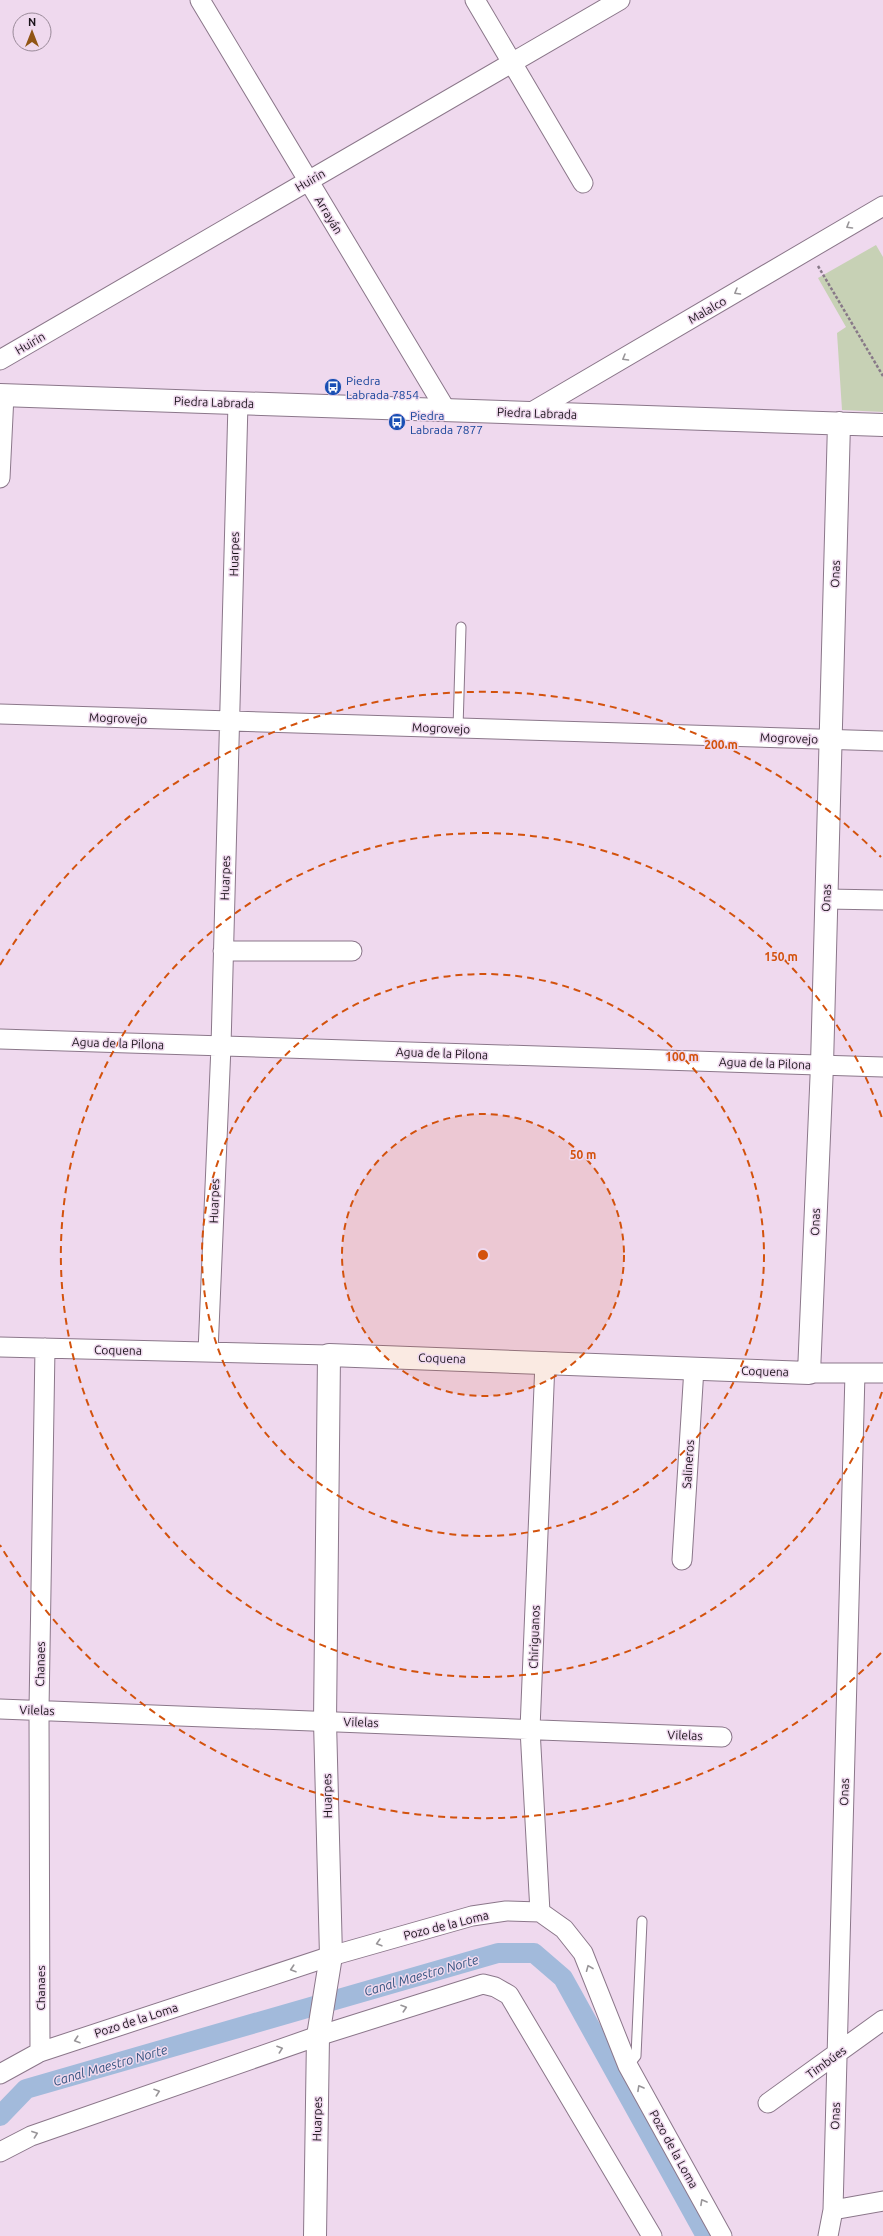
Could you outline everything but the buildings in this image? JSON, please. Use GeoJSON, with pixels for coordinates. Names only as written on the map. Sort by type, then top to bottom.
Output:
{"type":"FeatureCollection","features":[{"type":"Feature","properties":{"kind":"main road","name":"Piedra Labrada"},"geometry":{"type":"LineString","coordinates":[[2,395],[883,425]]}},
{"type":"Feature","properties":{"kind":"main road","name":"Onas"},"geometry":{"type":"LineString","coordinates":[[809,1373],[822,1065],[839,423]]}},
{"type":"Feature","properties":{"kind":"main road","name":"Coquena"},"geometry":{"type":"LineString","coordinates":[[329,1355],[809,1373]]}},
{"type":"Feature","properties":{"kind":"main road","name":"Huarpes"},"geometry":{"type":"LineString","coordinates":[[315,2236],[318,2036],[330,1956],[325,1720],[329,1355]]}},
{"type":"Feature","properties":{"kind":"street","name":"Arrayán"},"geometry":{"type":"LineString","coordinates":[[200,0],[446,410]]}},
{"type":"Feature","properties":{"kind":"street"},"geometry":{"type":"LineString","coordinates":[[475,0],[583,183]]}},
{"type":"Feature","properties":{"kind":"street","name":"Huirin"},"geometry":{"type":"LineString","coordinates":[[0,360],[620,0]]}},
{"type":"Feature","properties":{"kind":"street","name":"Malalco"},"geometry":{"type":"LineString","coordinates":[[530,413],[883,206]]}},
{"type":"Feature","properties":{"kind":"street"},"geometry":{"type":"LineString","coordinates":[[0,478],[2,395]]}},
{"type":"Feature","properties":{"kind":"street","name":"Huarpes"},"geometry":{"type":"LineString","coordinates":[[208,1352],[221,1046],[238,403]]}},
{"type":"Feature","properties":{"kind":"street","name":"Mogrovejo"},"geometry":{"type":"LineString","coordinates":[[0,714],[883,741]]}},
{"type":"Feature","properties":{"kind":"street"},"geometry":{"type":"LineString","coordinates":[[826,899],[883,900]]}},
{"type":"Feature","properties":{"kind":"street"},"geometry":{"type":"LineString","coordinates":[[223,950],[352,952]]}},
{"type":"Feature","properties":{"kind":"street","name":"Agua de la Pilona"},"geometry":{"type":"LineString","coordinates":[[0,1039],[883,1067]]}},
{"type":"Feature","properties":{"kind":"street","name":"Coquena"},"geometry":{"type":"LineString","coordinates":[[0,1347],[329,1355]]}},
{"type":"Feature","properties":{"kind":"street","name":"Chanaes"},"geometry":{"type":"LineString","coordinates":[[40,2052],[39,1710],[45,1348]]}},
{"type":"Feature","properties":{"kind":"street","name":"Chiriguanos"},"geometry":{"type":"LineString","coordinates":[[540,1912],[530,1729],[545,1362]]}},
{"type":"Feature","properties":{"kind":"street","name":"Salineros"},"geometry":{"type":"LineString","coordinates":[[682,1560],[694,1368]]}},
{"type":"Feature","properties":{"kind":"street","name":"Coquena"},"geometry":{"type":"LineString","coordinates":[[809,1373],[883,1373]]}},
{"type":"Feature","properties":{"kind":"street","name":"Onas"},"geometry":{"type":"LineString","coordinates":[[828,2236],[833,2210],[855,1373]]}},
{"type":"Feature","properties":{"kind":"street","name":"Vilelas"},"geometry":{"type":"LineString","coordinates":[[0,1709],[325,1720],[722,1737]]}},
{"type":"Feature","properties":{"kind":"street","name":"Pozo de la Loma"},"geometry":{"type":"LineString","coordinates":[[0,2074],[40,2052],[330,1956],[472,1916],[506,1911],[540,1912],[564,1929],[583,1953],[628,2066],[722,2236]]}},
{"type":"Feature","properties":{"kind":"street"},"geometry":{"type":"LineString","coordinates":[[0,2152],[31,2136],[318,2036],[472,1986],[483,1984],[495,1987],[509,1995],[652,2236]]}},
{"type":"Feature","properties":{"kind":"street","name":"Timbúes"},"geometry":{"type":"LineString","coordinates":[[768,2103],[883,2020]]}},
{"type":"Feature","properties":{"kind":"street"},"geometry":{"type":"LineString","coordinates":[[833,2210],[883,2201]]}},
{"type":"Feature","properties":{"kind":"lane"},"geometry":{"type":"LineString","coordinates":[[458,728],[461,627]]}},
{"type":"Feature","properties":{"kind":"lane"},"geometry":{"type":"LineString","coordinates":[[628,2066],[636,2056],[642,1921]]}},
{"type":"Feature","properties":{"kind":"path"},"geometry":{"type":"LineString","coordinates":[[809,250],[883,376]]}},
{"type":"Feature","properties":{"kind":"green space"},"geometry":{"type":"Polygon","coordinates":[[[876,245],[883,257],[883,412],[842,410],[837,333],[846,327],[818,278],[876,245]]]}},
{"type":"Feature","properties":{"kind":"waterway","name":"Canal Maestro Norte"},"geometry":{"type":"LineString","coordinates":[[0,2116],[26,2089],[498,1953],[534,1953],[563,1978],[706,2236]]}},
{"type":"Feature","properties":{"kind":"place","name":"Piedra Labrada 7854"},"geometry":{"type":"Point","coordinates":[333,387]}},
{"type":"Feature","properties":{"kind":"place","name":"Piedra Labrada 7877"},"geometry":{"type":"Point","coordinates":[397,422]}}]}
